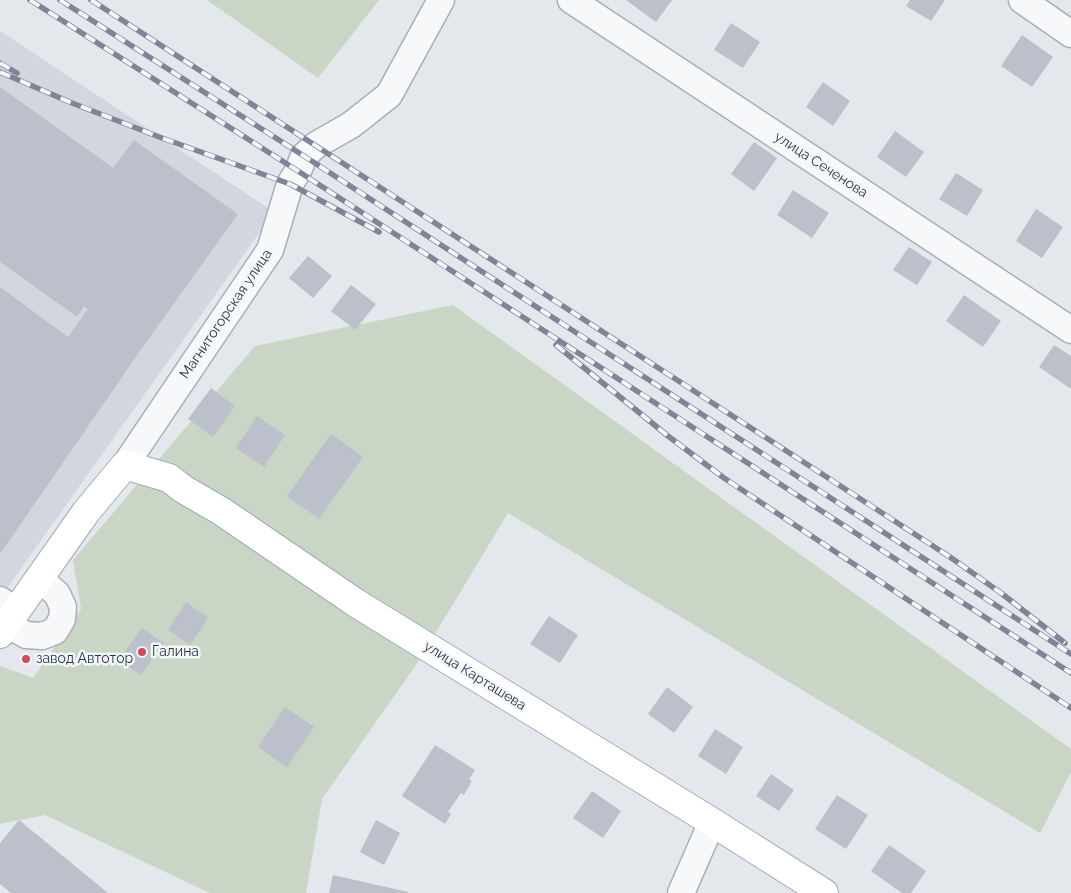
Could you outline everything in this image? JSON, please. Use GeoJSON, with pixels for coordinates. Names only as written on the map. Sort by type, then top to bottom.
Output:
{"type":"FeatureCollection","features":[{"type":"Feature","properties":{"kind":"main road","name":"Магнитогорская улица"},"geometry":{"type":"LineString","coordinates":[[6,617],[39,578],[86,512],[125,464]]}},
{"type":"Feature","properties":{"kind":"main road","name":"улица Карташева"},"geometry":{"type":"LineString","coordinates":[[125,464],[169,478],[356,603],[824,893]]}},
{"type":"Feature","properties":{"kind":"street","name":"Магнитогорская улица"},"geometry":{"type":"LineString","coordinates":[[125,464],[270,250],[290,184],[304,156],[316,145],[351,125],[389,95],[440,0]]}},
{"type":"Feature","properties":{"kind":"street","name":"улица Сеченова"},"geometry":{"type":"LineString","coordinates":[[571,0],[1071,330]]}},
{"type":"Feature","properties":{"kind":"street"},"geometry":{"type":"LineString","coordinates":[[1022,0],[1071,34]]}},
{"type":"Feature","properties":{"kind":"street"},"geometry":{"type":"LineString","coordinates":[[6,617],[26,635],[42,636],[54,631],[62,619],[62,607],[57,594],[39,578]]}},
{"type":"Feature","properties":{"kind":"street"},"geometry":{"type":"LineString","coordinates":[[681,893],[712,822]]}},
{"type":"Feature","properties":{"kind":"shaded area"},"geometry":{"type":"Polygon","coordinates":[[[0,31],[274,212],[0,598],[0,31]]]}},
{"type":"Feature","properties":{"kind":"green space"},"geometry":{"type":"Polygon","coordinates":[[[207,0],[379,0],[318,78],[207,0]]]}},
{"type":"Feature","properties":{"kind":"green space"},"geometry":{"type":"Polygon","coordinates":[[[453,305],[1071,749],[1071,772],[1040,833],[508,513],[418,662],[322,799],[306,893],[210,893],[45,815],[0,824],[0,666],[33,678],[81,609],[73,560],[255,346],[453,305]]]}},
{"type":"Feature","properties":{"kind":"building"},"geometry":{"type":"Polygon","coordinates":[[[626,0],[672,0],[656,22],[626,0]]]}},
{"type":"Feature","properties":{"kind":"building"},"geometry":{"type":"Polygon","coordinates":[[[910,0],[945,0],[931,21],[906,6],[910,0]]]}},
{"type":"Feature","properties":{"kind":"building"},"geometry":{"type":"Polygon","coordinates":[[[731,23],[760,42],[743,68],[714,50],[731,23]]]}},
{"type":"Feature","properties":{"kind":"building"},"geometry":{"type":"Polygon","coordinates":[[[1022,35],[1053,57],[1032,87],[1001,66],[1022,35]]]}},
{"type":"Feature","properties":{"kind":"building"},"geometry":{"type":"Polygon","coordinates":[[[823,82],[850,101],[833,126],[806,107],[823,82]]]}},
{"type":"Feature","properties":{"kind":"building"},"geometry":{"type":"Polygon","coordinates":[[[0,87],[113,168],[134,140],[238,214],[142,348],[0,554],[0,287],[68,337],[88,309],[84,306],[77,317],[0,262],[0,87]]]}},
{"type":"Feature","properties":{"kind":"building"},"geometry":{"type":"Polygon","coordinates":[[[895,131],[924,152],[906,177],[877,157],[895,131]]]}},
{"type":"Feature","properties":{"kind":"building"},"geometry":{"type":"Polygon","coordinates":[[[754,142],[777,158],[754,191],[731,174],[754,142]]]}},
{"type":"Feature","properties":{"kind":"building"},"geometry":{"type":"Polygon","coordinates":[[[956,173],[983,190],[967,216],[939,199],[956,173]]]}},
{"type":"Feature","properties":{"kind":"building"},"geometry":{"type":"Polygon","coordinates":[[[793,190],[829,213],[812,238],[777,215],[793,190]]]}},
{"type":"Feature","properties":{"kind":"building"},"geometry":{"type":"Polygon","coordinates":[[[1036,209],[1063,227],[1042,258],[1016,241],[1036,209]]]}},
{"type":"Feature","properties":{"kind":"building"},"geometry":{"type":"Polygon","coordinates":[[[909,247],[932,262],[917,285],[893,270],[909,247]]]}},
{"type":"Feature","properties":{"kind":"building"},"geometry":{"type":"Polygon","coordinates":[[[308,256],[332,276],[313,298],[289,278],[308,256]]]}},
{"type":"Feature","properties":{"kind":"building"},"geometry":{"type":"Polygon","coordinates":[[[351,285],[376,304],[355,330],[331,311],[351,285]]]}},
{"type":"Feature","properties":{"kind":"building"},"geometry":{"type":"Polygon","coordinates":[[[964,295],[1001,321],[983,347],[946,321],[964,295]]]}},
{"type":"Feature","properties":{"kind":"building"},"geometry":{"type":"Polygon","coordinates":[[[1054,345],[1071,356],[1071,389],[1039,367],[1054,345]]]}},
{"type":"Feature","properties":{"kind":"building"},"geometry":{"type":"Polygon","coordinates":[[[211,388],[235,406],[213,437],[188,419],[211,388]]]}},
{"type":"Feature","properties":{"kind":"building"},"geometry":{"type":"Polygon","coordinates":[[[257,416],[285,435],[264,467],[236,448],[257,416]]]}},
{"type":"Feature","properties":{"kind":"building"},"geometry":{"type":"Polygon","coordinates":[[[331,434],[363,457],[319,519],[287,496],[331,434]]]}},
{"type":"Feature","properties":{"kind":"building"},"geometry":{"type":"Polygon","coordinates":[[[186,602],[208,618],[190,645],[168,630],[186,602]]]}},
{"type":"Feature","properties":{"kind":"building"},"geometry":{"type":"Polygon","coordinates":[[[549,616],[578,635],[560,663],[530,644],[549,616]]]}},
{"type":"Feature","properties":{"kind":"building","name":"Галина"},"geometry":{"type":"Polygon","coordinates":[[[142,628],[164,643],[141,675],[119,660],[142,628]]]}},
{"type":"Feature","properties":{"kind":"building"},"geometry":{"type":"Polygon","coordinates":[[[667,687],[693,707],[674,733],[648,714],[667,687]]]}},
{"type":"Feature","properties":{"kind":"building"},"geometry":{"type":"Polygon","coordinates":[[[285,707],[314,727],[287,767],[258,747],[285,707]]]}},
{"type":"Feature","properties":{"kind":"building"},"geometry":{"type":"Polygon","coordinates":[[[715,729],[743,747],[726,774],[698,756],[715,729]]]}},
{"type":"Feature","properties":{"kind":"building"},"geometry":{"type":"Polygon","coordinates":[[[435,745],[475,770],[469,779],[472,781],[464,795],[461,793],[448,812],[451,814],[445,824],[402,796],[435,745]]]}},
{"type":"Feature","properties":{"kind":"building"},"geometry":{"type":"Polygon","coordinates":[[[771,774],[794,790],[779,811],[756,796],[771,774]]]}},
{"type":"Feature","properties":{"kind":"building"},"geometry":{"type":"Polygon","coordinates":[[[592,791],[621,811],[603,838],[573,818],[592,791]]]}},
{"type":"Feature","properties":{"kind":"building"},"geometry":{"type":"Polygon","coordinates":[[[837,795],[868,815],[846,849],[815,829],[837,795]]]}},
{"type":"Feature","properties":{"kind":"building"},"geometry":{"type":"Polygon","coordinates":[[[19,820],[108,893],[11,893],[0,884],[0,843],[19,820]]]}},
{"type":"Feature","properties":{"kind":"building"},"geometry":{"type":"Polygon","coordinates":[[[376,820],[400,833],[384,865],[360,852],[376,820]]]}},
{"type":"Feature","properties":{"kind":"building"},"geometry":{"type":"Polygon","coordinates":[[[889,845],[926,871],[911,893],[902,893],[871,871],[889,845]]]}},
{"type":"Feature","properties":{"kind":"building"},"geometry":{"type":"Polygon","coordinates":[[[333,875],[408,892],[408,893],[329,893],[333,875]]]}},
{"type":"Feature","properties":{"kind":"railway"},"geometry":{"type":"LineString","coordinates":[[30,0],[298,171],[1071,673]]}},
{"type":"Feature","properties":{"kind":"railway"},"geometry":{"type":"LineString","coordinates":[[60,0],[304,156],[1071,654]]}},
{"type":"Feature","properties":{"kind":"railway"},"geometry":{"type":"LineString","coordinates":[[91,0],[950,557],[1001,593],[1065,643]]}},
{"type":"Feature","properties":{"kind":"railway"},"geometry":{"type":"LineString","coordinates":[[0,63],[17,73]]}},
{"type":"Feature","properties":{"kind":"railway"},"geometry":{"type":"LineString","coordinates":[[0,72],[72,103],[162,138],[290,184],[379,232]]}},
{"type":"Feature","properties":{"kind":"railway"},"geometry":{"type":"LineString","coordinates":[[556,345],[668,436],[724,478],[1071,708]]}},
{"type":"Feature","properties":{"kind":"place","name":"Галина"},"geometry":{"type":"Point","coordinates":[142,652]}},
{"type":"Feature","properties":{"kind":"place","name":"завод Автотор"},"geometry":{"type":"Point","coordinates":[26,659]}}]}
